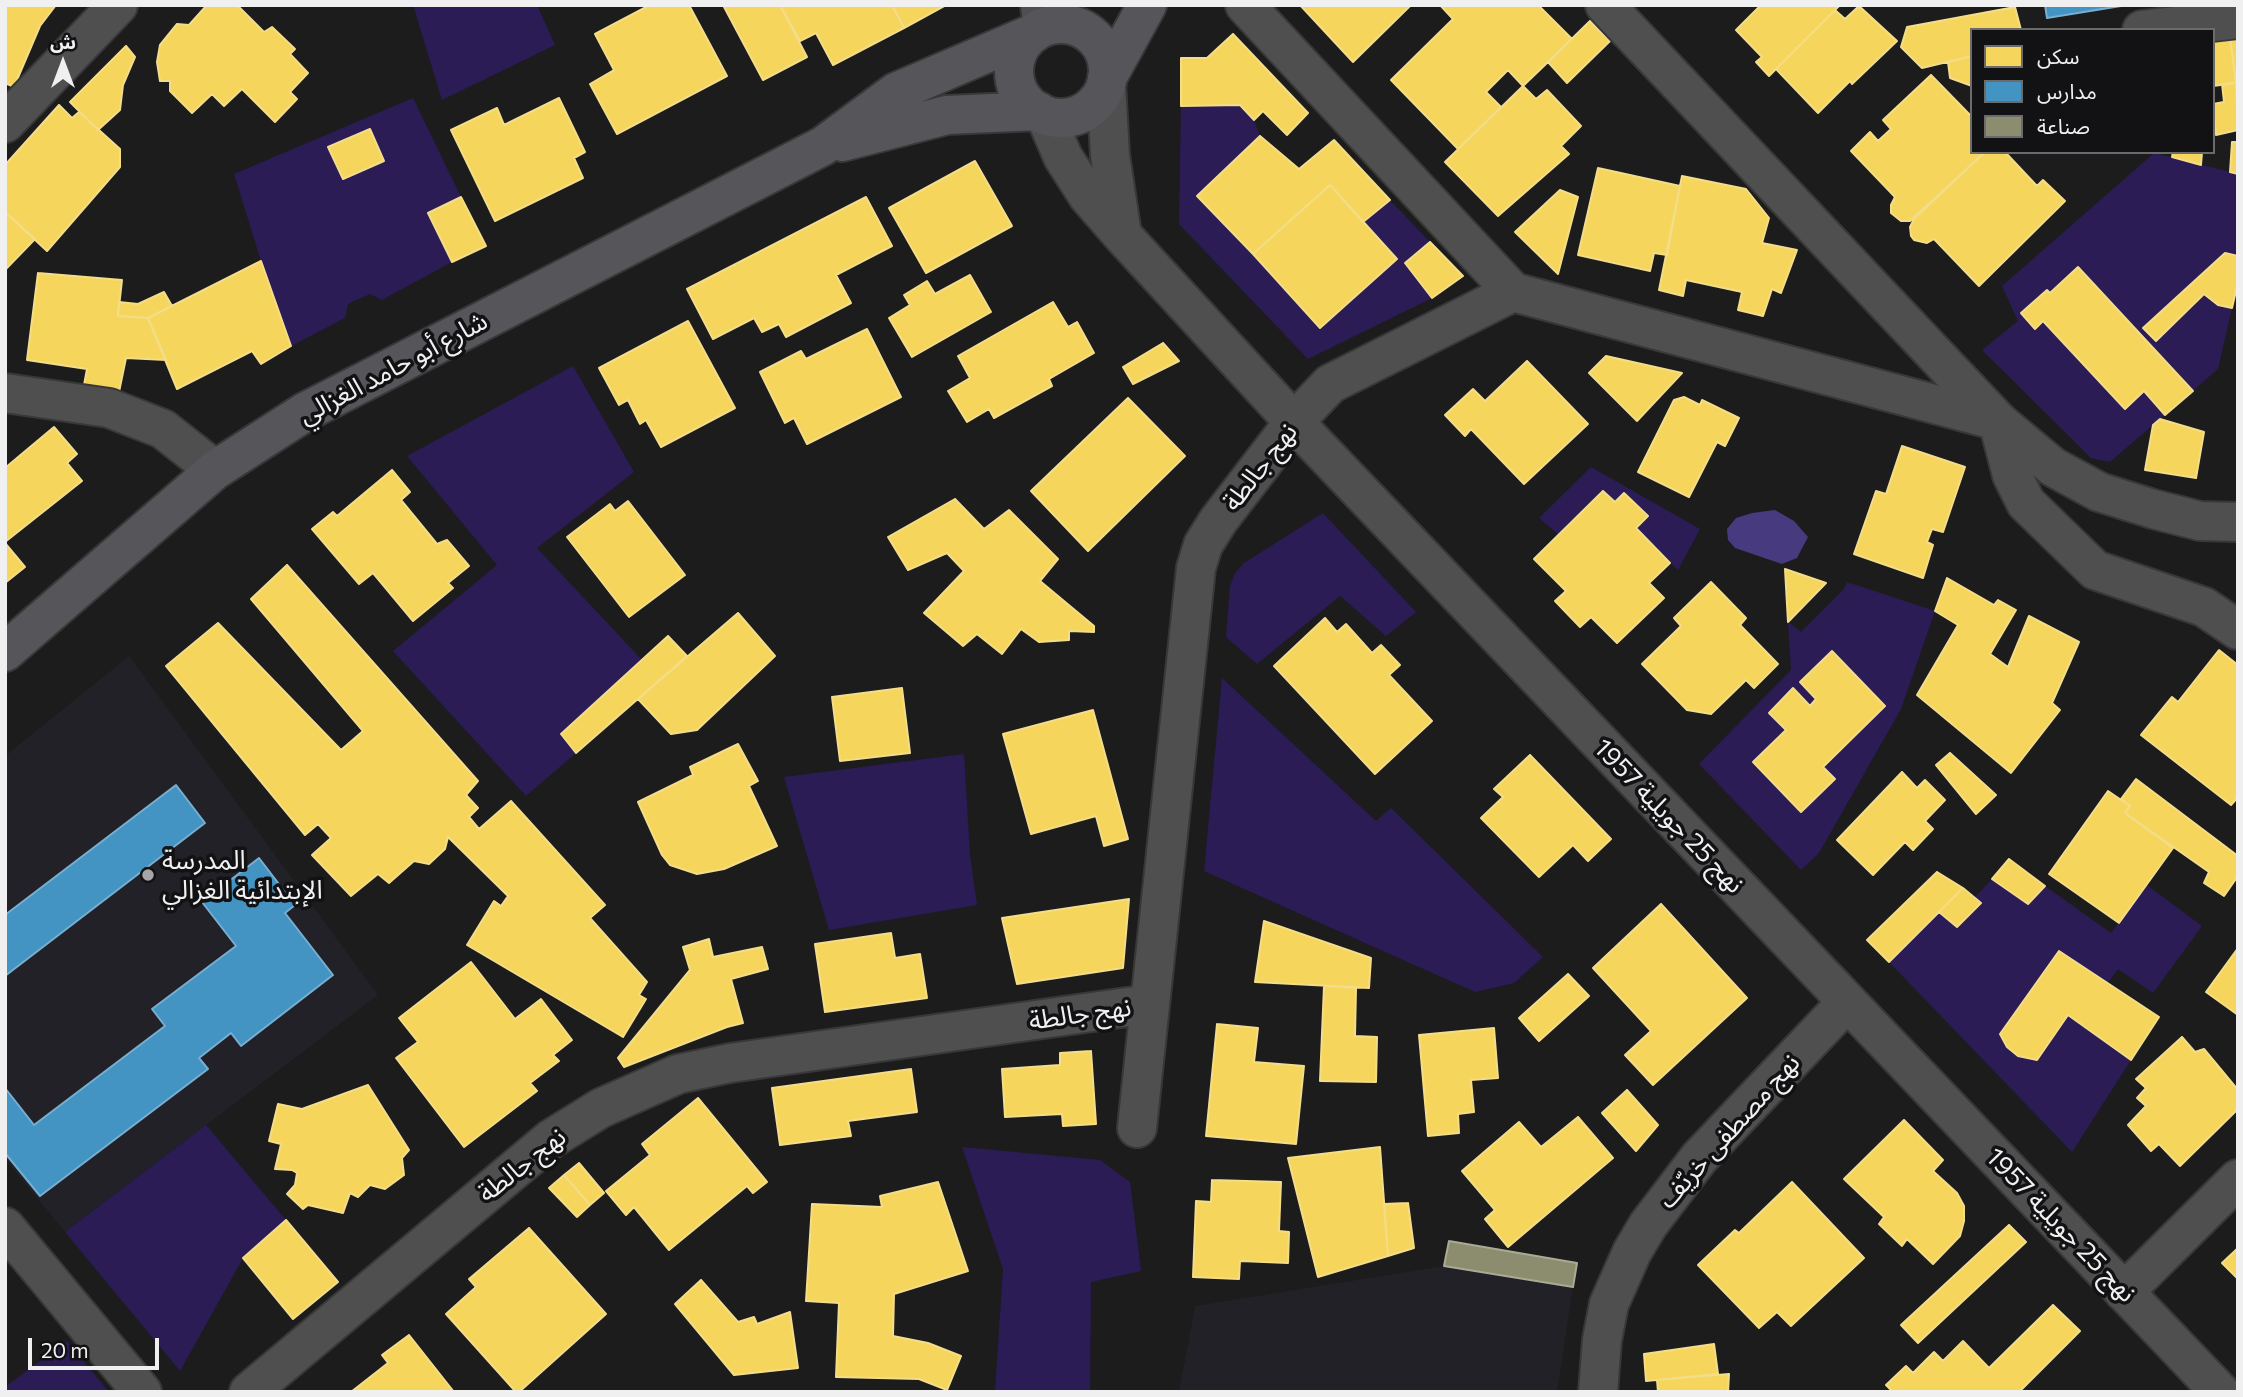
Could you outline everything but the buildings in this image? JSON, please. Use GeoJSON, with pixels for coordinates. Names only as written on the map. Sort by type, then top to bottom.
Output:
{"type":"FeatureCollection","features":[{"type":"Feature","properties":{"kind":"main road"},"geometry":{"type":"LineString","coordinates":[[1107,81],[1107,64],[1103,50],[1095,38],[1084,30],[1050,19],[1025,41],[1014,66],[1015,79],[1027,103],[1042,113],[1060,118],[1075,115],[1089,108],[1100,97],[1147,5]]}},
{"type":"Feature","properties":{"kind":"main road","name":"شارع أبو حامد الغزالي"},"geometry":{"type":"LineString","coordinates":[[5,652],[215,470],[305,412],[823,146],[896,92],[1050,19]]}},
{"type":"Feature","properties":{"kind":"main road","name":"شارع أبو حامد الغزالي"},"geometry":{"type":"LineString","coordinates":[[823,146],[947,115],[1042,113]]}},
{"type":"Feature","properties":{"kind":"street"},"geometry":{"type":"LineString","coordinates":[[5,124],[118,5]]}},
{"type":"Feature","properties":{"kind":"street"},"geometry":{"type":"LineString","coordinates":[[1245,5],[1513,292],[1998,421]]}},
{"type":"Feature","properties":{"kind":"street"},"geometry":{"type":"LineString","coordinates":[[1605,5],[1998,421],[2053,467],[2099,492],[2200,521],[2238,522]]}},
{"type":"Feature","properties":{"kind":"street"},"geometry":{"type":"LineString","coordinates":[[2159,28],[2238,19]]}},
{"type":"Feature","properties":{"kind":"street"},"geometry":{"type":"LineString","coordinates":[[1107,81],[1110,155],[1122,235]]}},
{"type":"Feature","properties":{"kind":"street","name":"نهج 25 جويلية 1957"},"geometry":{"type":"LineString","coordinates":[[1042,113],[1063,157],[1088,196],[1294,422],[2220,1392]]}},
{"type":"Feature","properties":{"kind":"street","name":"نهج جالطة"},"geometry":{"type":"LineString","coordinates":[[249,1392],[551,1139],[601,1108],[678,1074],[730,1063],[1149,1004],[1196,568],[1203,545],[1218,521],[1294,422],[1330,384],[1513,292]]}},
{"type":"Feature","properties":{"kind":"street"},"geometry":{"type":"LineString","coordinates":[[5,393],[109,408],[163,429],[215,470]]}},
{"type":"Feature","properties":{"kind":"street"},"geometry":{"type":"LineString","coordinates":[[1998,421],[2012,475],[2026,503],[2095,570],[2204,607],[2238,630]]}},
{"type":"Feature","properties":{"kind":"street","name":"نهج مصطفى خريّف"},"geometry":{"type":"LineString","coordinates":[[1598,1392],[1602,1340],[1609,1304],[1632,1252],[1648,1225],[1699,1158],[1847,1002]]}},
{"type":"Feature","properties":{"kind":"street"},"geometry":{"type":"LineString","coordinates":[[1137,1128],[1149,1004]]}},
{"type":"Feature","properties":{"kind":"street"},"geometry":{"type":"LineString","coordinates":[[2124,1292],[2238,1180]]}},
{"type":"Feature","properties":{"kind":"street"},"geometry":{"type":"LineString","coordinates":[[5,1227],[142,1392]]}},
{"type":"Feature","properties":{"kind":"shaded area"},"geometry":{"type":"Polygon","coordinates":[[[413,5],[537,5],[555,45],[442,100],[413,5]]]}},
{"type":"Feature","properties":{"kind":"shaded area"},"geometry":{"type":"Polygon","coordinates":[[[413,98],[461,197],[428,214],[452,262],[382,300],[370,294],[348,304],[345,318],[291,346],[234,174],[413,98]]]}},
{"type":"Feature","properties":{"kind":"shaded area"},"geometry":{"type":"Polygon","coordinates":[[[1240,105],[1254,120],[1260,136],[1197,196],[1320,328],[1397,260],[1363,222],[1390,200],[1430,242],[1405,263],[1432,298],[1308,359],[1179,224],[1181,106],[1240,105]]]}},
{"type":"Feature","properties":{"kind":"shaded area"},"geometry":{"type":"Polygon","coordinates":[[[2153,154],[2238,174],[2238,282],[2218,369],[2110,462],[2091,458],[1982,350],[2018,321],[2002,286],[2153,154]]]}},
{"type":"Feature","properties":{"kind":"shaded area"},"geometry":{"type":"Polygon","coordinates":[[[573,366],[634,472],[537,548],[642,660],[561,733],[576,753],[526,796],[393,651],[497,565],[407,456],[573,366]]]}},
{"type":"Feature","properties":{"kind":"shaded area"},"geometry":{"type":"Polygon","coordinates":[[[1591,467],[1700,529],[1678,570],[1636,528],[1647,516],[1625,493],[1615,502],[1603,491],[1558,534],[1539,518],[1591,467]]]}},
{"type":"Feature","properties":{"kind":"shaded area"},"geometry":{"type":"Polygon","coordinates":[[[1775,510],[1794,521],[1808,537],[1797,558],[1782,564],[1735,548],[1728,540],[1727,529],[1736,518],[1775,510]]]}},
{"type":"Feature","properties":{"kind":"shaded area"},"geometry":{"type":"Polygon","coordinates":[[[1323,513],[1416,612],[1386,636],[1340,596],[1257,664],[1226,637],[1230,586],[1235,573],[1244,563],[1323,513]]]}},
{"type":"Feature","properties":{"kind":"shaded area"},"geometry":{"type":"Polygon","coordinates":[[[1847,582],[1935,611],[1901,709],[1819,853],[1801,870],[1699,764],[1791,670],[1788,622],[1801,632],[1844,589],[1847,582]]]}},
{"type":"Feature","properties":{"kind":"shaded area","name":"المدرسة الإبتدائية الغزالي"},"geometry":{"type":"Polygon","coordinates":[[[129,656],[378,995],[65,1232],[5,1159],[5,756],[129,656]]]}},
{"type":"Feature","properties":{"kind":"shaded area"},"geometry":{"type":"Polygon","coordinates":[[[1222,678],[1376,821],[1391,808],[1543,957],[1514,983],[1475,992],[1204,871],[1222,678]]]}},
{"type":"Feature","properties":{"kind":"shaded area"},"geometry":{"type":"Polygon","coordinates":[[[964,754],[970,856],[977,905],[829,930],[784,777],[964,754]]]}},
{"type":"Feature","properties":{"kind":"shaded area"},"geometry":{"type":"Polygon","coordinates":[[[1992,879],[2028,904],[2045,886],[2111,933],[2147,885],[2202,926],[2153,993],[2118,969],[2108,983],[2000,1034],[2007,1047],[2018,1056],[2037,1060],[2068,1015],[2131,1060],[2072,1152],[1889,962],[1939,912],[1957,927],[1974,898],[1992,879]]]}},
{"type":"Feature","properties":{"kind":"shaded area"},"geometry":{"type":"Polygon","coordinates":[[[206,1125],[286,1220],[243,1258],[180,1371],[65,1232],[206,1125]]]}},
{"type":"Feature","properties":{"kind":"shaded area"},"geometry":{"type":"Polygon","coordinates":[[[962,1147],[1100,1160],[1130,1182],[1141,1271],[1091,1282],[1090,1392],[995,1392],[1003,1269],[962,1147]]]}},
{"type":"Feature","properties":{"kind":"shaded area"},"geometry":{"type":"Polygon","coordinates":[[[1444,1266],[1573,1287],[1557,1392],[1179,1392],[1195,1306],[1444,1266]]]}},
{"type":"Feature","properties":{"kind":"shaded area"},"geometry":{"type":"Polygon","coordinates":[[[67,1341],[109,1392],[5,1392],[5,1387],[67,1341]]]}},
{"type":"Feature","properties":{"kind":"place","name":"المدرسة الإبتدائية الغزالي"},"geometry":{"type":"Point","coordinates":[148,875]}}]}
